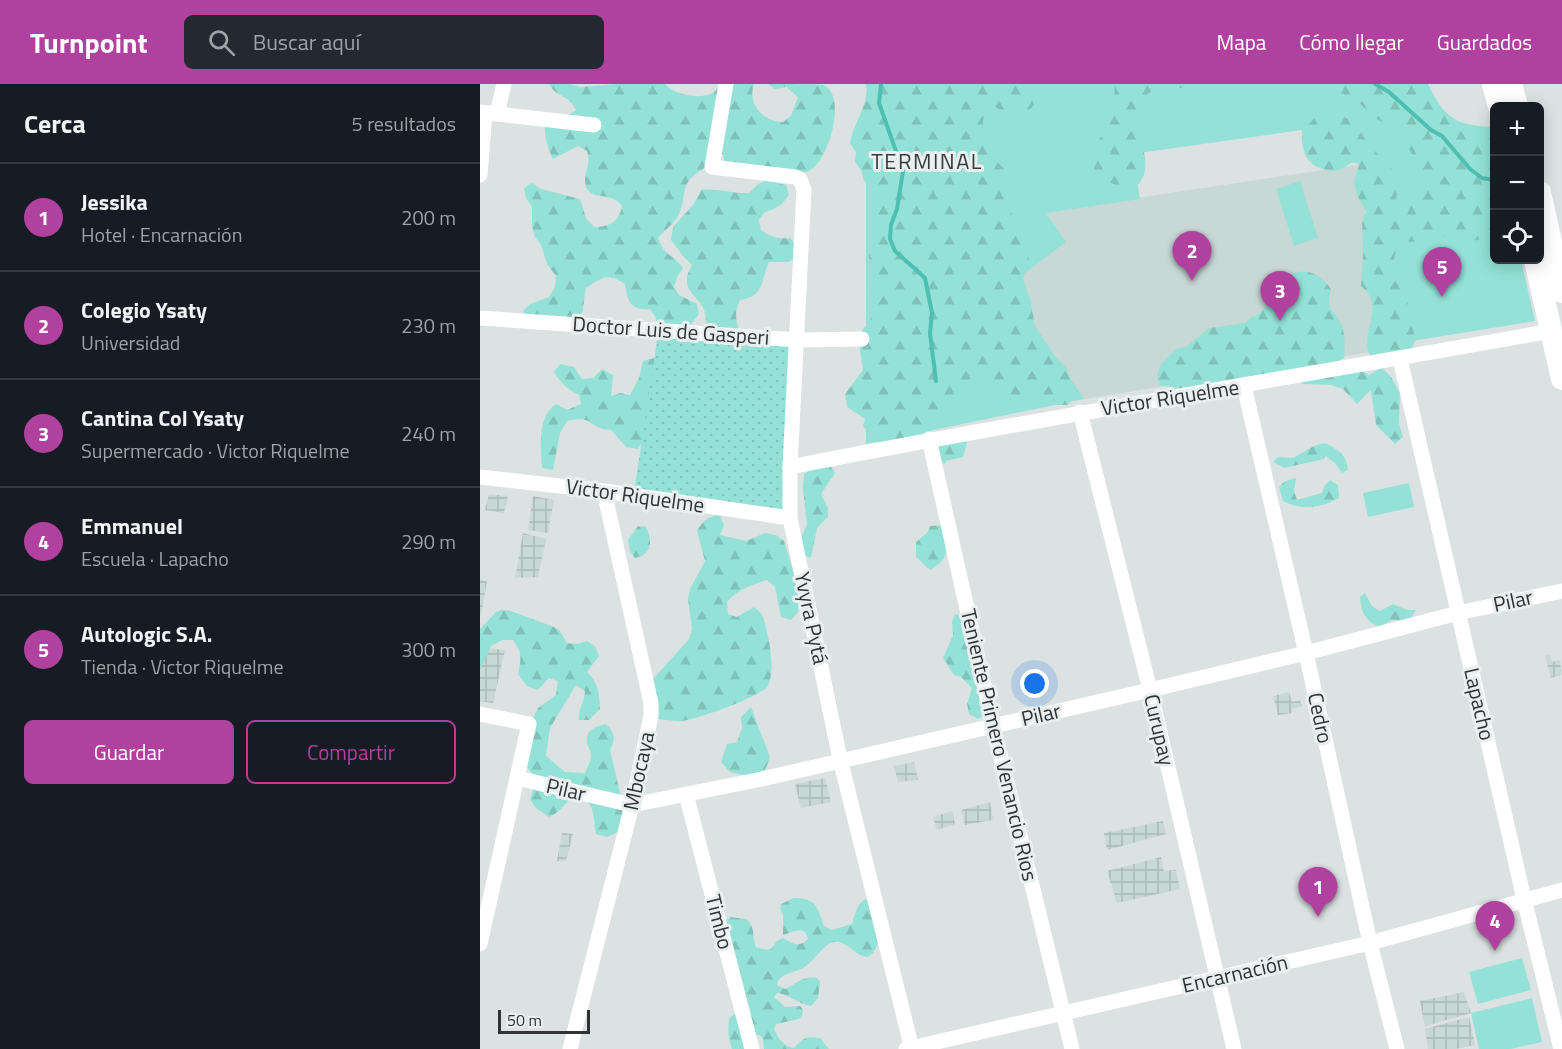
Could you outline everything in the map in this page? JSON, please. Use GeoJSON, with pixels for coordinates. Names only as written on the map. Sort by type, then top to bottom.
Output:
{"type":"FeatureCollection","features":[{"type":"Feature","properties":{"kind":"highway"},"geometry":{"type":"LineString","coordinates":[[1493,84],[1498,102]]}},
{"type":"Feature","properties":{"kind":"highway"},"geometry":{"type":"LineString","coordinates":[[1511,84],[1516,102]]}},
{"type":"Feature","properties":{"kind":"highway"},"geometry":{"type":"LineString","coordinates":[[1549,216],[1562,292]]}},
{"type":"Feature","properties":{"kind":"highway"},"geometry":{"type":"LineString","coordinates":[[1536,264],[1562,379]]}},
{"type":"Feature","properties":{"kind":"street"},"geometry":{"type":"LineString","coordinates":[[480,175],[487,113],[504,84]]}},
{"type":"Feature","properties":{"kind":"street","name":"Yvyra Pytá"},"geometry":{"type":"LineString","coordinates":[[726,84],[712,167],[800,179],[804,190],[790,467],[790,518],[840,759],[910,1049]]}},
{"type":"Feature","properties":{"kind":"street"},"geometry":{"type":"LineString","coordinates":[[487,113],[594,125]]}},
{"type":"Feature","properties":{"kind":"street","name":"Doctor Luis de Gasperi"},"geometry":{"type":"LineString","coordinates":[[480,318],[797,340],[862,339]]}},
{"type":"Feature","properties":{"kind":"street","name":"Victor Riquelme"},"geometry":{"type":"LineString","coordinates":[[790,467],[1080,412],[1244,386],[1551,332]]}},
{"type":"Feature","properties":{"kind":"street","name":"Lapacho"},"geometry":{"type":"LineString","coordinates":[[1400,359],[1524,899],[1561,1049]]}},
{"type":"Feature","properties":{"kind":"street","name":"Cedro"},"geometry":{"type":"LineString","coordinates":[[1244,386],[1396,1049]]}},
{"type":"Feature","properties":{"kind":"street","name":"Curupay"},"geometry":{"type":"LineString","coordinates":[[1080,412],[1150,690],[1234,1049]]}},
{"type":"Feature","properties":{"kind":"street","name":"Teniente Primero Venancio Rios"},"geometry":{"type":"LineString","coordinates":[[929,439],[993,726],[1072,1049]]}},
{"type":"Feature","properties":{"kind":"street","name":"Victor Riquelme"},"geometry":{"type":"LineString","coordinates":[[480,477],[604,490],[790,518]]}},
{"type":"Feature","properties":{"kind":"street","name":"Mbocaya"},"geometry":{"type":"LineString","coordinates":[[570,1049],[632,805],[651,716],[651,703],[604,490]]}},
{"type":"Feature","properties":{"kind":"street","name":"Pilar"},"geometry":{"type":"LineString","coordinates":[[517,778],[632,805],[762,779],[840,759],[1150,690],[1306,653],[1458,613],[1562,591]]}},
{"type":"Feature","properties":{"kind":"street"},"geometry":{"type":"LineString","coordinates":[[480,714],[529,724],[480,944]]}},
{"type":"Feature","properties":{"kind":"street","name":"Timbo"},"geometry":{"type":"LineString","coordinates":[[686,794],[752,1049]]}},
{"type":"Feature","properties":{"kind":"street","name":"Encarnación"},"geometry":{"type":"LineString","coordinates":[[910,1049],[1370,943],[1562,890]]}},
{"type":"Feature","properties":{"kind":"shaded area"},"geometry":{"type":"Polygon","coordinates":[[[1363,164],[1413,345],[1000,413],[983,221],[1363,164]]]}},
{"type":"Feature","properties":{"kind":"shaded area"},"geometry":{"type":"Polygon","coordinates":[[[489,494],[508,496],[504,513],[485,510],[489,494]]]}},
{"type":"Feature","properties":{"kind":"shaded area"},"geometry":{"type":"Polygon","coordinates":[[[533,496],[554,500],[548,533],[528,530],[533,496]]]}},
{"type":"Feature","properties":{"kind":"shaded area"},"geometry":{"type":"Polygon","coordinates":[[[523,533],[546,539],[538,577],[515,578],[523,533]]]}},
{"type":"Feature","properties":{"kind":"shaded area"},"geometry":{"type":"Polygon","coordinates":[[[480,580],[487,581],[481,615],[480,615],[480,580]]]}},
{"type":"Feature","properties":{"kind":"shaded area"},"geometry":{"type":"Polygon","coordinates":[[[480,647],[505,650],[493,703],[480,701],[480,647]]]}},
{"type":"Feature","properties":{"kind":"shaded area"},"geometry":{"type":"Polygon","coordinates":[[[1550,655],[1552,662],[1560,660],[1562,675],[1551,678],[1545,656],[1550,655]]]}},
{"type":"Feature","properties":{"kind":"shaded area"},"geometry":{"type":"Polygon","coordinates":[[[1289,692],[1292,702],[1300,700],[1302,706],[1292,709],[1292,713],[1278,715],[1273,696],[1289,692]]]}},
{"type":"Feature","properties":{"kind":"shaded area"},"geometry":{"type":"Polygon","coordinates":[[[914,762],[918,780],[898,782],[894,766],[914,762]]]}},
{"type":"Feature","properties":{"kind":"shaded area"},"geometry":{"type":"Polygon","coordinates":[[[825,778],[831,802],[801,808],[795,784],[825,778]]]}},
{"type":"Feature","properties":{"kind":"shaded area"},"geometry":{"type":"Polygon","coordinates":[[[990,802],[993,820],[965,825],[961,810],[990,802]]]}},
{"type":"Feature","properties":{"kind":"shaded area"},"geometry":{"type":"Polygon","coordinates":[[[952,811],[955,824],[937,830],[933,817],[952,811]]]}},
{"type":"Feature","properties":{"kind":"shaded area"},"geometry":{"type":"Polygon","coordinates":[[[1163,821],[1166,834],[1107,850],[1104,833],[1163,821]]]}},
{"type":"Feature","properties":{"kind":"shaded area"},"geometry":{"type":"Polygon","coordinates":[[[562,833],[573,834],[566,861],[557,861],[562,833]]]}},
{"type":"Feature","properties":{"kind":"shaded area"},"geometry":{"type":"Polygon","coordinates":[[[1161,857],[1164,871],[1176,870],[1180,889],[1117,903],[1107,871],[1161,857]]]}},
{"type":"Feature","properties":{"kind":"shaded area"},"geometry":{"type":"Polygon","coordinates":[[[1464,992],[1471,1013],[1425,1026],[1420,1001],[1464,992]]]}},
{"type":"Feature","properties":{"kind":"shaded area"},"geometry":{"type":"Polygon","coordinates":[[[1469,1017],[1475,1045],[1456,1049],[1428,1049],[1425,1029],[1469,1017]]]}},
{"type":"Feature","properties":{"kind":"green space"},"geometry":{"type":"Polygon","coordinates":[[[549,84],[570,84],[580,87],[665,84],[674,91],[699,96],[711,94],[721,84],[754,84],[753,99],[758,110],[769,119],[783,122],[791,116],[798,97],[786,87],[775,89],[768,84],[824,85],[831,92],[835,114],[824,152],[818,162],[808,171],[795,173],[725,164],[723,154],[713,156],[708,165],[688,182],[679,214],[658,238],[666,252],[683,268],[674,287],[679,295],[697,304],[699,314],[686,331],[658,328],[656,318],[650,309],[638,308],[631,304],[625,284],[609,277],[586,288],[580,318],[529,319],[523,311],[530,304],[549,297],[555,287],[556,276],[547,264],[541,245],[535,237],[532,227],[532,207],[526,198],[524,188],[532,183],[541,189],[580,199],[586,218],[594,227],[604,226],[616,220],[622,206],[616,200],[588,191],[585,180],[587,151],[578,146],[553,159],[546,139],[546,119],[567,116],[576,110],[570,101],[549,84]]]}},
{"type":"Feature","properties":{"kind":"green space"},"geometry":{"type":"Polygon","coordinates":[[[866,84],[1045,84],[1035,105],[1022,113],[1006,112],[986,102],[983,122],[989,155],[1005,169],[1013,221],[1028,249],[1029,259],[1023,279],[1030,299],[1036,331],[1046,349],[1065,366],[1075,388],[1074,398],[1067,405],[1057,405],[1050,397],[1025,398],[994,391],[987,382],[981,364],[974,372],[965,391],[929,433],[887,444],[876,442],[863,426],[865,419],[847,407],[845,394],[863,370],[860,349],[862,330],[869,323],[872,314],[870,294],[874,285],[869,252],[876,236],[879,204],[879,194],[864,181],[861,170],[855,162],[856,152],[850,143],[866,99],[866,84]]]}},
{"type":"Feature","properties":{"kind":"green space"},"geometry":{"type":"Polygon","coordinates":[[[868,84],[1387,84],[1490,144],[1490,264],[1522,264],[1535,321],[1412,341],[1365,164],[1307,158],[1302,130],[1132,154],[1140,199],[1046,213],[1066,242],[1008,286],[1084,399],[866,444],[868,84]]]}},
{"type":"Feature","properties":{"kind":"green space"},"geometry":{"type":"Polygon","coordinates":[[[1115,84],[1220,84],[1152,91],[1140,101],[1136,113],[1137,126],[1145,154],[1146,168],[1142,180],[1130,192],[1101,178],[1094,169],[1093,150],[1103,133],[1102,112],[1114,96],[1115,84]]]}},
{"type":"Feature","properties":{"kind":"green space"},"geometry":{"type":"Polygon","coordinates":[[[1312,84],[1428,84],[1440,105],[1452,118],[1469,124],[1490,127],[1490,237],[1473,241],[1451,235],[1409,242],[1404,223],[1418,185],[1418,164],[1397,129],[1378,120],[1359,103],[1341,93],[1321,90],[1312,84]]]}},
{"type":"Feature","properties":{"kind":"green space"},"geometry":{"type":"Polygon","coordinates":[[[1338,113],[1356,124],[1367,142],[1394,172],[1397,193],[1395,205],[1401,231],[1394,259],[1407,299],[1416,340],[1412,355],[1382,368],[1391,377],[1400,393],[1399,424],[1403,437],[1395,444],[1376,425],[1371,390],[1357,404],[1343,389],[1331,385],[1303,384],[1291,378],[1298,370],[1244,377],[1224,385],[1180,389],[1159,385],[1157,375],[1161,364],[1176,349],[1186,347],[1209,328],[1245,323],[1252,316],[1255,317],[1268,304],[1287,277],[1301,272],[1320,277],[1331,289],[1330,306],[1341,324],[1345,341],[1344,358],[1334,363],[1356,367],[1369,375],[1381,368],[1371,358],[1367,347],[1372,306],[1369,296],[1361,286],[1362,222],[1366,212],[1357,195],[1354,181],[1359,165],[1354,161],[1339,170],[1325,170],[1317,167],[1308,159],[1303,148],[1302,130],[1317,116],[1338,113]]]}},
{"type":"Feature","properties":{"kind":"green space"},"geometry":{"type":"Polygon","coordinates":[[[766,180],[786,185],[789,195],[778,206],[765,212],[759,220],[761,230],[775,237],[790,238],[798,247],[798,257],[788,262],[769,262],[758,291],[740,300],[736,314],[739,329],[704,330],[705,312],[688,285],[687,279],[692,265],[671,240],[673,227],[694,204],[701,190],[749,193],[766,180]]]}},
{"type":"Feature","properties":{"kind":"green space"},"geometry":{"type":"Polygon","coordinates":[[[1300,181],[1318,238],[1294,246],[1276,189],[1300,181]]]}},
{"type":"Feature","properties":{"kind":"green space"},"geometry":{"type":"Polygon","coordinates":[[[658,335],[789,343],[784,515],[634,492],[658,335]]]}},
{"type":"Feature","properties":{"kind":"green space"},"geometry":{"type":"Polygon","coordinates":[[[654,358],[664,363],[645,424],[644,439],[638,449],[626,447],[611,430],[576,419],[567,421],[560,433],[553,470],[542,468],[543,424],[550,409],[556,404],[567,410],[581,404],[579,395],[565,385],[554,372],[560,364],[574,367],[582,379],[593,378],[602,369],[613,375],[611,396],[620,393],[630,395],[639,378],[643,361],[654,358]]]}},
{"type":"Feature","properties":{"kind":"green space"},"geometry":{"type":"Polygon","coordinates":[[[968,439],[963,457],[946,461],[945,464],[934,458],[932,447],[968,439]]]}},
{"type":"Feature","properties":{"kind":"green space"},"geometry":{"type":"Polygon","coordinates":[[[1325,443],[1341,453],[1346,460],[1348,470],[1342,473],[1326,456],[1324,459],[1284,468],[1273,462],[1278,457],[1293,458],[1314,446],[1325,443]]]}},
{"type":"Feature","properties":{"kind":"green space"},"geometry":{"type":"Polygon","coordinates":[[[829,464],[835,473],[821,494],[828,508],[828,517],[817,528],[811,558],[802,555],[800,540],[807,525],[803,488],[804,474],[815,467],[829,464]]]}},
{"type":"Feature","properties":{"kind":"green space"},"geometry":{"type":"Polygon","coordinates":[[[1296,478],[1294,491],[1297,500],[1322,493],[1330,480],[1338,485],[1339,498],[1311,507],[1297,506],[1283,501],[1279,487],[1285,481],[1296,478]]]}},
{"type":"Feature","properties":{"kind":"green space"},"geometry":{"type":"Polygon","coordinates":[[[1409,483],[1414,507],[1368,517],[1363,493],[1409,483]]]}},
{"type":"Feature","properties":{"kind":"green space"},"geometry":{"type":"Polygon","coordinates":[[[720,515],[724,525],[720,535],[746,541],[765,533],[776,535],[784,541],[799,590],[798,612],[791,620],[781,617],[775,587],[767,580],[740,591],[727,602],[728,614],[737,617],[754,607],[762,614],[767,630],[771,662],[770,680],[767,687],[741,702],[688,720],[649,718],[647,697],[654,678],[689,639],[692,629],[688,599],[690,589],[705,561],[697,531],[706,520],[720,515]]]}},
{"type":"Feature","properties":{"kind":"green space"},"geometry":{"type":"Polygon","coordinates":[[[946,525],[946,552],[937,566],[930,570],[916,557],[916,542],[928,532],[930,526],[946,525]]]}},
{"type":"Feature","properties":{"kind":"green space"},"geometry":{"type":"Polygon","coordinates":[[[638,526],[646,527],[650,537],[650,547],[645,554],[635,558],[630,551],[628,540],[638,526]]]}},
{"type":"Feature","properties":{"kind":"green space"},"geometry":{"type":"Polygon","coordinates":[[[1365,593],[1372,606],[1380,611],[1393,604],[1407,610],[1416,610],[1409,621],[1392,620],[1379,627],[1367,619],[1361,607],[1360,597],[1365,593]]]}},
{"type":"Feature","properties":{"kind":"green space"},"geometry":{"type":"Polygon","coordinates":[[[511,611],[554,627],[559,630],[567,643],[578,644],[587,641],[595,646],[599,656],[587,672],[596,684],[600,709],[589,720],[579,720],[585,691],[576,685],[550,728],[546,756],[565,772],[585,773],[591,756],[587,743],[589,732],[606,724],[609,727],[614,736],[610,750],[625,814],[624,825],[616,833],[607,837],[596,834],[590,804],[582,799],[572,799],[549,817],[536,808],[530,799],[537,780],[527,767],[527,730],[538,708],[556,695],[558,681],[549,678],[538,690],[527,686],[518,674],[520,656],[513,640],[502,640],[491,646],[480,670],[480,629],[496,612],[511,611]]]}},
{"type":"Feature","properties":{"kind":"green space"},"geometry":{"type":"Polygon","coordinates":[[[955,614],[964,616],[964,639],[975,662],[988,712],[978,719],[969,714],[967,704],[972,688],[961,677],[954,675],[943,658],[953,635],[952,622],[955,614]]]}},
{"type":"Feature","properties":{"kind":"green space"},"geometry":{"type":"Polygon","coordinates":[[[751,707],[770,757],[762,779],[730,772],[721,762],[727,744],[737,742],[742,728],[741,717],[751,707]]]}},
{"type":"Feature","properties":{"kind":"green space"},"geometry":{"type":"Polygon","coordinates":[[[794,898],[812,902],[818,909],[824,926],[832,930],[852,924],[860,904],[871,898],[878,930],[877,946],[868,957],[860,955],[843,943],[834,942],[825,946],[806,966],[785,975],[778,981],[777,985],[785,989],[812,977],[817,978],[820,982],[818,998],[811,1006],[782,994],[777,993],[774,997],[785,1007],[800,1006],[803,1010],[799,1019],[776,1024],[774,1029],[779,1039],[787,1046],[794,1048],[805,1038],[820,1038],[829,1049],[764,1049],[763,1039],[760,1035],[755,1035],[753,1049],[732,1049],[728,1033],[729,1021],[730,1017],[738,1012],[726,920],[730,917],[746,919],[752,926],[756,947],[771,949],[777,941],[783,938],[799,944],[808,939],[806,934],[798,930],[783,935],[783,915],[780,909],[781,904],[794,898]]]}},
{"type":"Feature","properties":{"kind":"green space"},"geometry":{"type":"Polygon","coordinates":[[[1522,958],[1531,990],[1478,1004],[1469,972],[1522,958]]]}},
{"type":"Feature","properties":{"kind":"green space"},"geometry":{"type":"Polygon","coordinates":[[[1532,998],[1542,1042],[1511,1049],[1479,1049],[1471,1013],[1532,998]]]}},
{"type":"Feature","properties":{"kind":"waterway"},"geometry":{"type":"LineString","coordinates":[[881,84],[879,103],[903,171],[890,239],[895,251],[925,278],[932,313],[930,333],[936,381]]}},
{"type":"Feature","properties":{"kind":"waterway"},"geometry":{"type":"LineString","coordinates":[[1375,84],[1389,92],[1431,130],[1442,136],[1470,169],[1482,178],[1490,179]]}},
{"type":"Feature","properties":{"kind":"place","name":"Colegio Ysaty"},"geometry":{"type":"Point","coordinates":[1192,281]}},
{"type":"Feature","properties":{"kind":"place","name":"Autologic S.A."},"geometry":{"type":"Point","coordinates":[1442,297]}},
{"type":"Feature","properties":{"kind":"place","name":"Cantina Col Ysaty"},"geometry":{"type":"Point","coordinates":[1280,321]}},
{"type":"Feature","properties":{"kind":"place","name":"Jessika"},"geometry":{"type":"Point","coordinates":[1318,917]}},
{"type":"Feature","properties":{"kind":"place","name":"Emmanuel"},"geometry":{"type":"Point","coordinates":[1495,951]}},
{"type":"Feature","properties":{"kind":"district","name":"TERMINAL"},"geometry":{"type":"Point","coordinates":[927,161]}}]}
